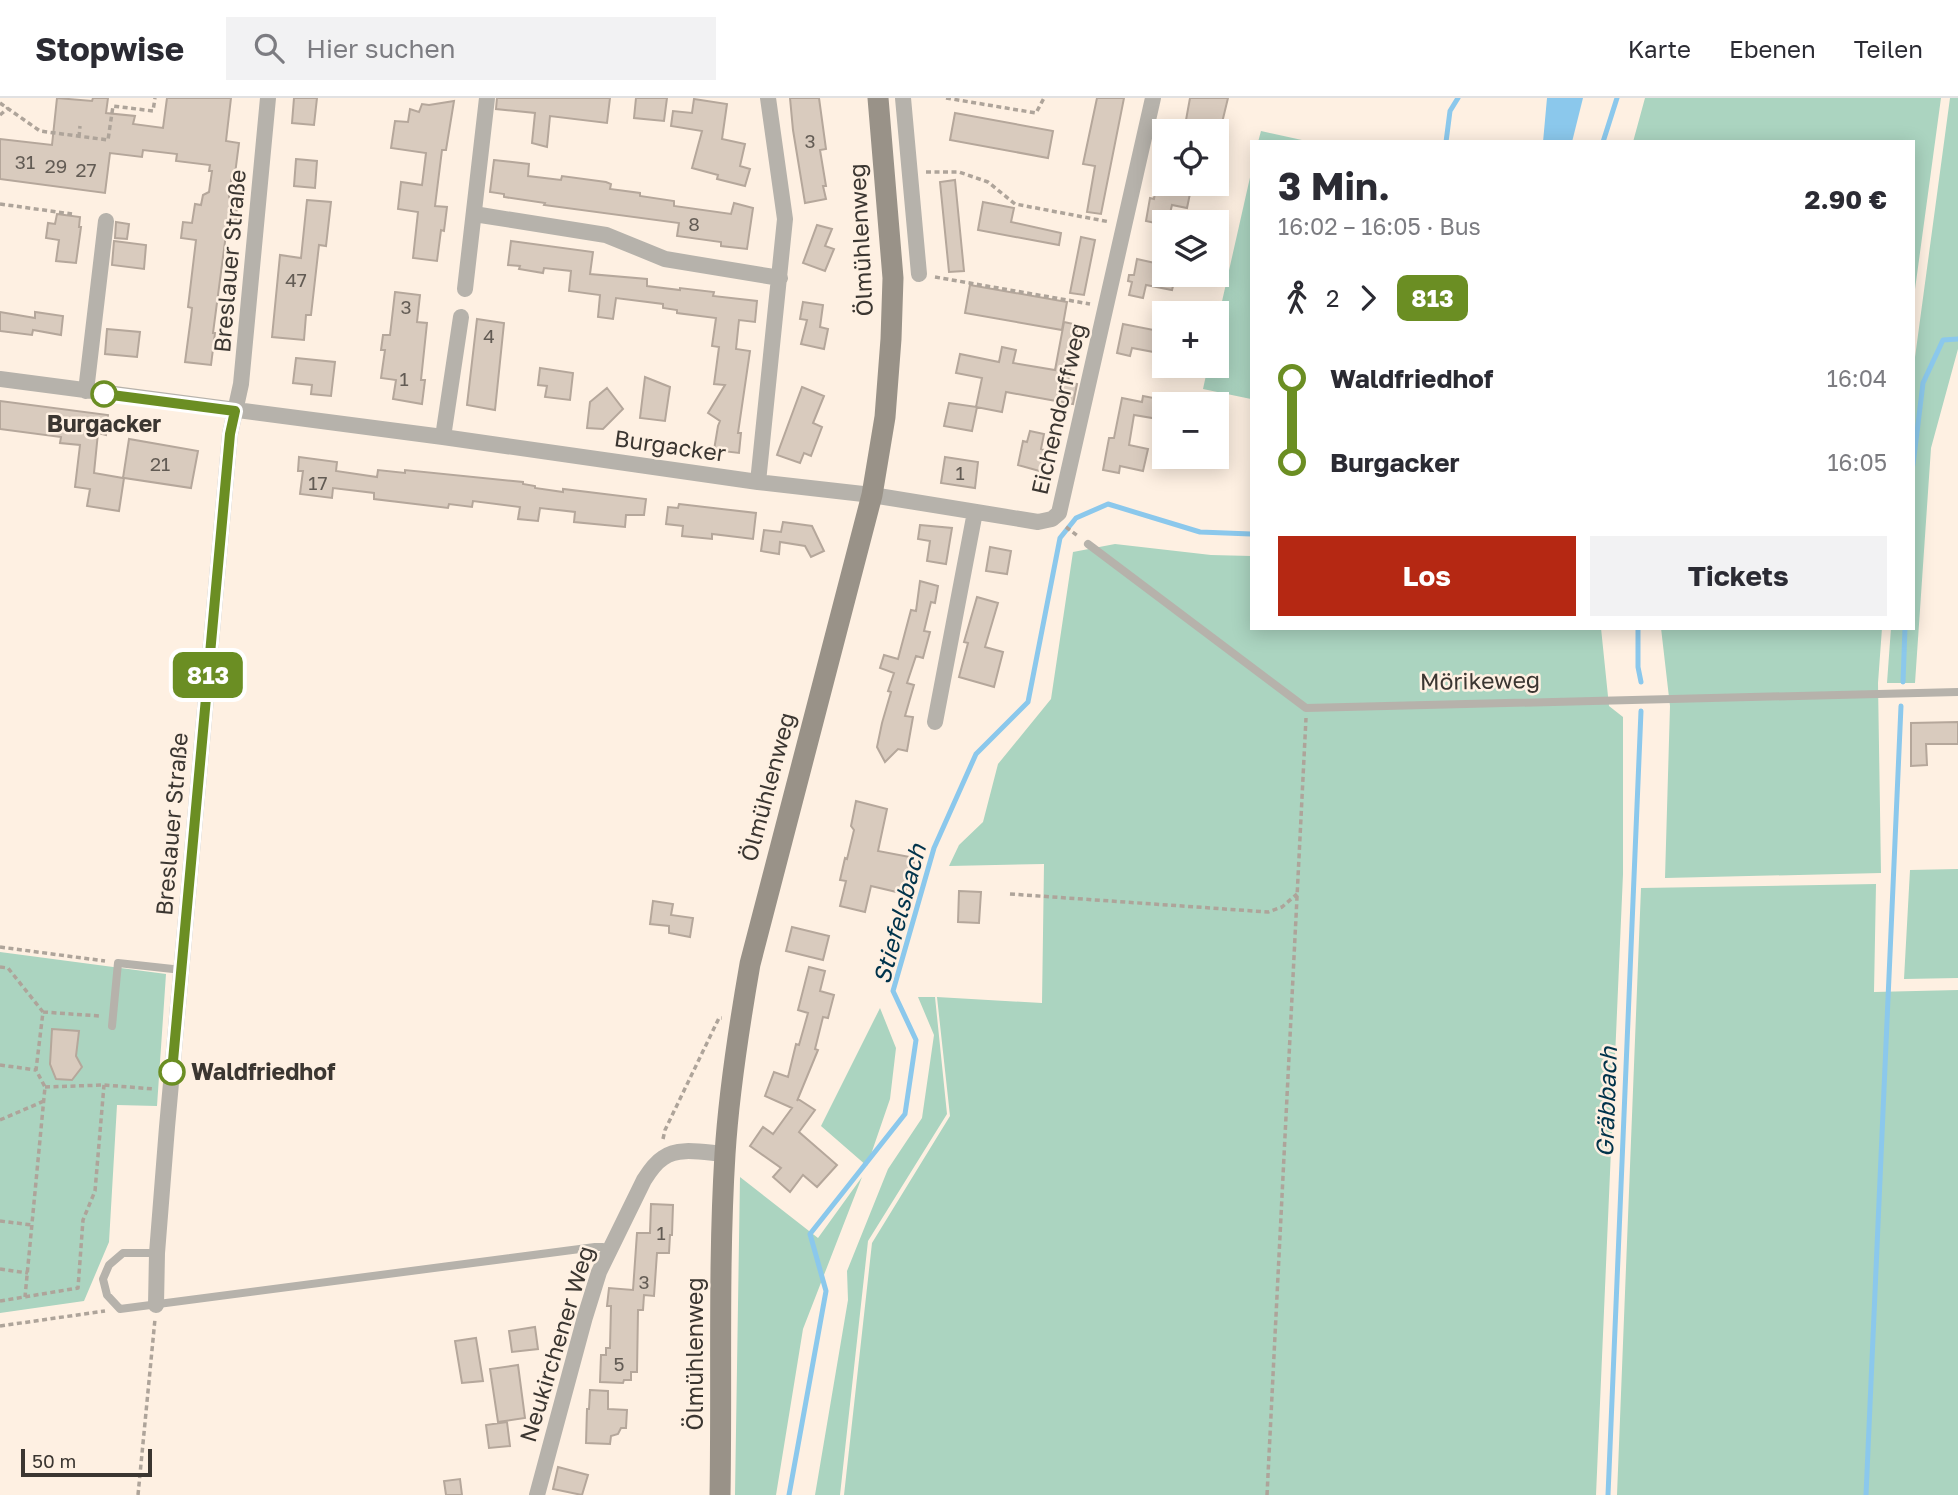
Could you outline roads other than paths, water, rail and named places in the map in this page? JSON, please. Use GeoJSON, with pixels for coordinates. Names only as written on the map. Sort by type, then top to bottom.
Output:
{"type":"FeatureCollection","features":[{"type":"Feature","properties":{"kind":"main road","name":"Ölmühlenweg"},"geometry":{"type":"LineString","coordinates":[[720,1495],[722,1205],[729,1101],[740,1018],[753,951],[872,495],[886,417],[893,278],[878,98]]}},
{"type":"Feature","properties":{"kind":"street","name":"Breslauer Straße"},"geometry":{"type":"LineString","coordinates":[[156,1305],[157,1253],[170,1090],[230,434],[241,384],[268,98]]}},
{"type":"Feature","properties":{"kind":"street"},"geometry":{"type":"LineString","coordinates":[[465,289],[487,98]]}},
{"type":"Feature","properties":{"kind":"street"},"geometry":{"type":"LineString","coordinates":[[758,482],[785,219],[768,98]]}},
{"type":"Feature","properties":{"kind":"street"},"geometry":{"type":"LineString","coordinates":[[903,98],[919,274]]}},
{"type":"Feature","properties":{"kind":"street","name":"Eichendorffweg"},"geometry":{"type":"LineString","coordinates":[[975,512],[1038,522],[1058,522],[1153,98]]}},
{"type":"Feature","properties":{"kind":"street"},"geometry":{"type":"LineString","coordinates":[[474,214],[606,235],[665,259],[780,278]]}},
{"type":"Feature","properties":{"kind":"street"},"geometry":{"type":"LineString","coordinates":[[86,391],[106,221]]}},
{"type":"Feature","properties":{"kind":"street"},"geometry":{"type":"LineString","coordinates":[[443,437],[461,317]]}},
{"type":"Feature","properties":{"kind":"street","name":"Burgacker"},"geometry":{"type":"LineString","coordinates":[[0,379],[443,437],[758,482],[872,495]]}},
{"type":"Feature","properties":{"kind":"street"},"geometry":{"type":"LineString","coordinates":[[872,495],[975,512],[935,722]]}},
{"type":"Feature","properties":{"kind":"street","name":"Neukirchener Weg"},"geometry":{"type":"LineString","coordinates":[[537,1495],[599,1272],[644,1180],[653,1167],[666,1156],[689,1152],[725,1154]]}},
{"type":"Feature","properties":{"kind":"lane","name":"Mörikeweg"},"geometry":{"type":"LineString","coordinates":[[1088,544],[1306,708],[1958,692]]}},
{"type":"Feature","properties":{"kind":"lane"},"geometry":{"type":"LineString","coordinates":[[113,1022],[118,963],[182,970]]}},
{"type":"Feature","properties":{"kind":"lane"},"geometry":{"type":"LineString","coordinates":[[157,1253],[124,1252],[108,1265],[103,1279],[107,1295],[120,1310],[595,1247],[608,1250]]}},
{"type":"Feature","properties":{"kind":"water"},"geometry":{"type":"Polygon","coordinates":[[[1547,98],[1583,98],[1572,140],[1543,140],[1547,98]]]}},
{"type":"Feature","properties":{"kind":"waterway","name":"Stiefelsbach"},"geometry":{"type":"LineString","coordinates":[[1446,140],[1450,111],[1458,98]]}},
{"type":"Feature","properties":{"kind":"waterway","name":"Gräbbach"},"geometry":{"type":"LineString","coordinates":[[1604,140],[1617,98]]}},
{"type":"Feature","properties":{"kind":"waterway"},"geometry":{"type":"LineString","coordinates":[[1915,449],[1923,383],[1943,340],[1958,339]]}},
{"type":"Feature","properties":{"kind":"waterway","name":"Stiefelsbach"},"geometry":{"type":"LineString","coordinates":[[789,1495],[826,1291],[810,1234],[905,1114],[916,1040],[893,991],[934,848],[976,754],[1028,702],[1060,538],[1076,518],[1108,504],[1200,532],[1250,534]]}},
{"type":"Feature","properties":{"kind":"waterway","name":"Gräbbach"},"geometry":{"type":"LineString","coordinates":[[1638,630],[1638,667],[1641,682]]}},
{"type":"Feature","properties":{"kind":"waterway"},"geometry":{"type":"LineString","coordinates":[[1903,682],[1905,630]]}},
{"type":"Feature","properties":{"kind":"waterway"},"geometry":{"type":"LineString","coordinates":[[1866,1495],[1901,706]]}},
{"type":"Feature","properties":{"kind":"waterway","name":"Gräbbach"},"geometry":{"type":"LineString","coordinates":[[1608,1495],[1641,711]]}},
{"type":"Feature","properties":{"kind":"place","name":"Burgacker"},"geometry":{"type":"Point","coordinates":[104,394]}},
{"type":"Feature","properties":{"kind":"place","name":"Waldfriedhof"},"geometry":{"type":"Point","coordinates":[172,1072]}}]}
